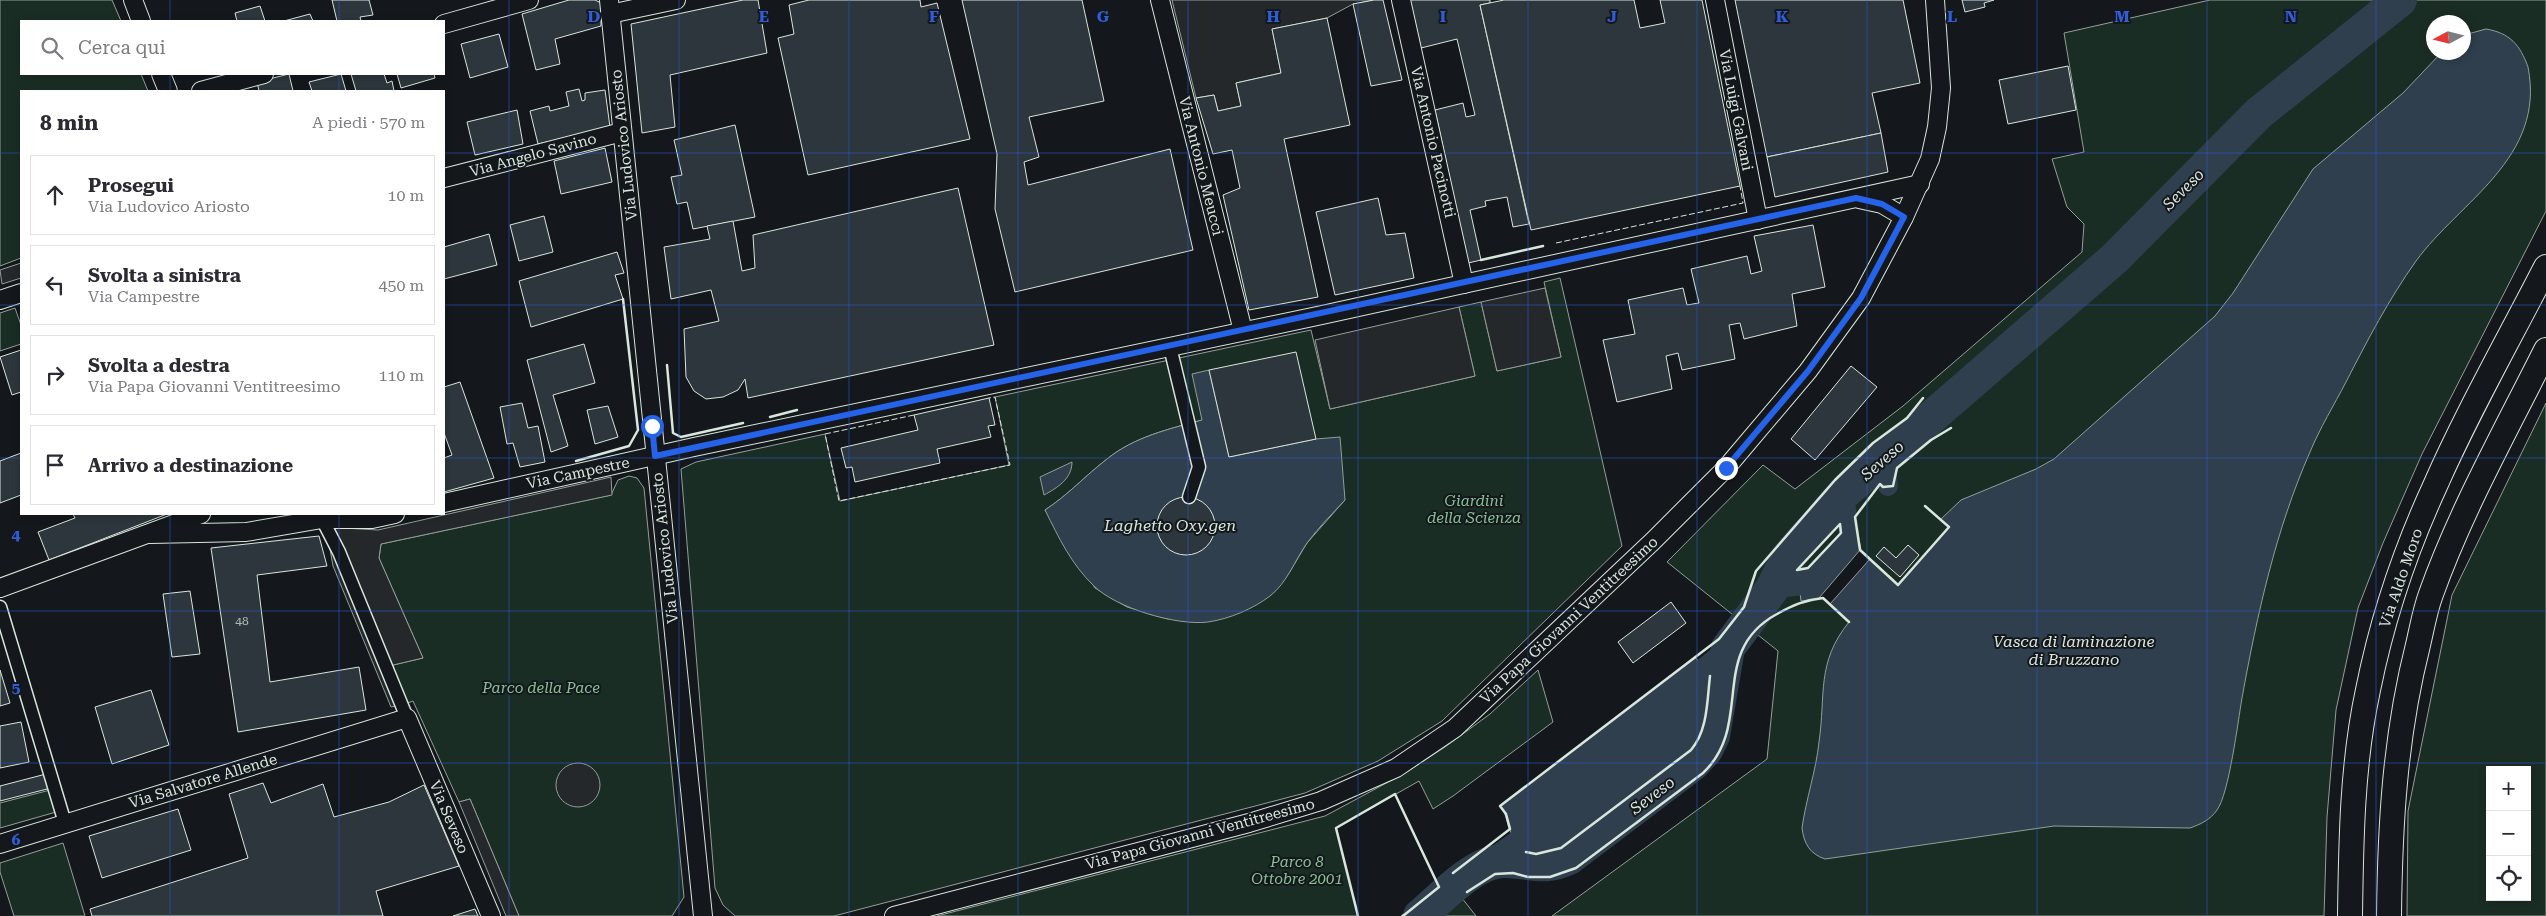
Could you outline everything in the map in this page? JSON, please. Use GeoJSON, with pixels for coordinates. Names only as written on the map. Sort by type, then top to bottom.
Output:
{"type":"FeatureCollection","features":[{"type":"Feature","properties":{"kind":"main road","name":"Via Aldo Moro"},"geometry":{"type":"LineString","coordinates":[[2350,916],[2356,764],[2367,691],[2384,624],[2406,558],[2435,486],[2546,267]]}},
{"type":"Feature","properties":{"kind":"main road"},"geometry":{"type":"LineString","coordinates":[[2389,916],[2390,840],[2395,762],[2409,679],[2431,595],[2467,510],[2546,350]]}},
{"type":"Feature","properties":{"kind":"street"},"geometry":{"type":"LineString","coordinates":[[133,0],[141,20]]}},
{"type":"Feature","properties":{"kind":"street"},"geometry":{"type":"LineString","coordinates":[[445,24],[529,0]]}},
{"type":"Feature","properties":{"kind":"street"},"geometry":{"type":"LineString","coordinates":[[609,7],[676,0]]}},
{"type":"Feature","properties":{"kind":"street","name":"Via Antonio Meucci"},"geometry":{"type":"LineString","coordinates":[[1160,0],[1243,331]]}},
{"type":"Feature","properties":{"kind":"street","name":"Via Antonio Pacinotti"},"geometry":{"type":"LineString","coordinates":[[1401,0],[1464,284]]}},
{"type":"Feature","properties":{"kind":"street","name":"Via Luigi Galvani"},"geometry":{"type":"LineString","coordinates":[[1715,0],[1758,220]]}},
{"type":"Feature","properties":{"kind":"street","name":"Via Papa Giovanni Ventitreesimo"},"geometry":{"type":"LineString","coordinates":[[894,916],[1249,823],[1321,801],[1396,768],[1456,728],[1653,541],[1726,468],[1808,371],[1861,298],[1904,217],[1930,160],[1937,127],[1941,88],[1934,0]]}},
{"type":"Feature","properties":{"kind":"street","name":"Via Ludovico Ariosto"},"geometry":{"type":"LineString","coordinates":[[609,7],[703,916]]}},
{"type":"Feature","properties":{"kind":"street"},"geometry":{"type":"LineString","coordinates":[[161,75],[168,90]]}},
{"type":"Feature","properties":{"kind":"street"},"geometry":{"type":"LineString","coordinates":[[205,90],[260,75]]}},
{"type":"Feature","properties":{"kind":"street","name":"Via Angelo Savino"},"geometry":{"type":"LineString","coordinates":[[445,178],[622,132]]}},
{"type":"Feature","properties":{"kind":"street","name":"Via Campestre"},"geometry":{"type":"LineString","coordinates":[[445,503],[1920,184]]}},
{"type":"Feature","properties":{"kind":"street","name":"Via Campestre"},"geometry":{"type":"LineString","coordinates":[[1856,198],[1882,204],[1904,217]]}},
{"type":"Feature","properties":{"kind":"street"},"geometry":{"type":"LineString","coordinates":[[0,300],[20,293]]}},
{"type":"Feature","properties":{"kind":"street"},"geometry":{"type":"LineString","coordinates":[[1170,347],[1199,467],[1189,496]]}},
{"type":"Feature","properties":{"kind":"street"},"geometry":{"type":"LineString","coordinates":[[0,588],[198,515]]}},
{"type":"Feature","properties":{"kind":"street"},"geometry":{"type":"LineString","coordinates":[[150,534],[246,532],[321,516],[372,519],[391,515]]}},
{"type":"Feature","properties":{"kind":"street"},"geometry":{"type":"LineString","coordinates":[[321,516],[339,552],[406,718]]}},
{"type":"Feature","properties":{"kind":"street"},"geometry":{"type":"LineString","coordinates":[[0,607],[65,823]]}},
{"type":"Feature","properties":{"kind":"street","name":"Via Salvatore Allende"},"geometry":{"type":"LineString","coordinates":[[0,844],[406,718]]}},
{"type":"Feature","properties":{"kind":"street","name":"Via Seveso"},"geometry":{"type":"LineString","coordinates":[[406,718],[491,916]]}},
{"type":"Feature","properties":{"kind":"green space"},"geometry":{"type":"Polygon","coordinates":[[[0,0],[112,0],[121,20],[20,20],[20,75],[141,75],[148,90],[20,90],[20,258],[0,266],[0,0]]]}},
{"type":"Feature","properties":{"kind":"green space"},"geometry":{"type":"Polygon","coordinates":[[[2210,0],[2546,0],[2546,211],[2422,454],[2383,543],[2358,608],[2336,710],[2327,817],[2324,916],[1552,916],[1767,759],[1778,651],[1667,562],[1763,465],[1795,489],[1903,406],[2082,252],[2084,224],[2067,207],[2052,159],[2084,152],[2064,33],[2210,0]]]}},
{"type":"Feature","properties":{"kind":"green space","name":"Giardini della Scienza"},"geometry":{"type":"Polygon","coordinates":[[[1560,278],[1622,546],[1442,721],[1378,761],[1305,793],[834,916],[735,916],[723,905],[715,888],[681,469],[696,462],[825,434],[840,501],[1009,465],[995,397],[1311,330],[1330,409],[1475,376],[1459,307],[1481,302],[1497,371],[1561,357],[1544,282],[1560,278]],[[1202,420],[1140,439],[1117,451],[1045,510],[1095,588],[1127,607],[1168,619],[1271,595],[1289,573],[1307,543],[1345,500],[1316,439],[1202,420]]]}},
{"type":"Feature","properties":{"kind":"green space"},"geometry":{"type":"Polygon","coordinates":[[[15,308],[20,322],[20,344],[0,351],[0,313],[15,308]]]}},
{"type":"Feature","properties":{"kind":"green space"},"geometry":{"type":"Polygon","coordinates":[[[2546,403],[2546,916],[2407,916],[2408,811],[2452,595],[2546,403]]]}},
{"type":"Feature","properties":{"kind":"green space","name":"Parco della Pace"},"geometry":{"type":"Polygon","coordinates":[[[629,476],[637,478],[644,488],[684,897],[672,916],[519,916],[470,799],[459,802],[413,701],[405,704],[389,666],[423,658],[379,558],[381,544],[611,495],[618,480],[629,476]]]}},
{"type":"Feature","properties":{"kind":"green space","name":"Parco 8 Ottobre 2001"},"geometry":{"type":"Polygon","coordinates":[[[1538,670],[1553,722],[1433,809],[1419,781],[1336,828],[1358,916],[937,916],[1325,816],[1405,773],[1445,747],[1490,714],[1538,670]]]}},
{"type":"Feature","properties":{"kind":"green space"},"geometry":{"type":"Polygon","coordinates":[[[50,790],[56,812],[0,828],[0,803],[50,790]]]}},
{"type":"Feature","properties":{"kind":"green space"},"geometry":{"type":"Polygon","coordinates":[[[63,843],[85,916],[14,916],[0,872],[0,863],[63,843]]]}},
{"type":"Feature","properties":{"kind":"green space"},"geometry":{"type":"Polygon","coordinates":[[[1447,879],[1476,916],[1401,916],[1447,879]]]}},
{"type":"Feature","properties":{"kind":"shaded area"},"geometry":{"type":"Polygon","coordinates":[[[1172,0],[1374,0],[1353,4],[1327,18],[1272,29],[1281,73],[1236,83],[1241,106],[1218,111],[1214,95],[1196,98],[1172,0]]]}},
{"type":"Feature","properties":{"kind":"shaded area"},"geometry":{"type":"Polygon","coordinates":[[[20,263],[20,278],[2,284],[0,270],[20,263]]]}},
{"type":"Feature","properties":{"kind":"shaded area"},"geometry":{"type":"Polygon","coordinates":[[[1545,288],[1561,357],[1497,371],[1481,302],[1545,288]]]}},
{"type":"Feature","properties":{"kind":"shaded area"},"geometry":{"type":"Polygon","coordinates":[[[1459,307],[1475,376],[1330,409],[1315,340],[1459,307]]]}},
{"type":"Feature","properties":{"kind":"shaded area"},"geometry":{"type":"Polygon","coordinates":[[[611,477],[612,495],[381,544],[379,558],[423,658],[389,666],[405,704],[391,707],[333,566],[326,527],[378,530],[611,477]]]}},
{"type":"Feature","properties":{"kind":"shaded area"},"geometry":{"type":"Polygon","coordinates":[[[582,763],[594,769],[599,776],[599,794],[594,801],[587,806],[574,807],[566,804],[559,797],[556,781],[559,773],[566,766],[582,763]]]}},
{"type":"Feature","properties":{"kind":"shaded area"},"geometry":{"type":"Polygon","coordinates":[[[470,799],[519,916],[506,916],[459,802],[470,799]]]}},
{"type":"Feature","properties":{"kind":"water","name":"Vasca di laminazione di Bruzzano"},"geometry":{"type":"Polygon","coordinates":[[[2486,29],[2494,31],[2508,37],[2518,46],[2528,67],[2530,99],[2524,127],[2512,153],[2495,176],[2434,239],[2406,275],[2370,336],[2314,443],[2298,481],[2277,542],[2261,604],[2248,667],[2233,757],[2225,789],[2217,810],[2205,821],[2190,828],[2054,826],[1825,859],[1815,854],[1806,844],[1802,828],[1818,753],[1824,679],[1827,665],[1831,651],[1849,622],[1823,598],[1801,601],[1797,570],[1809,568],[1841,533],[1857,530],[1861,550],[1898,584],[1949,527],[1940,520],[1961,500],[2036,469],[2054,459],[2215,316],[2233,293],[2313,169],[2403,93],[2434,60],[2471,60],[2471,33],[2486,29]]]}},
{"type":"Feature","properties":{"kind":"water","name":"Laghetto Oxy.gen"},"geometry":{"type":"Polygon","coordinates":[[[1209,370],[1229,457],[1316,439],[1340,437],[1345,500],[1311,537],[1286,578],[1270,596],[1232,616],[1216,621],[1195,623],[1148,614],[1104,594],[1086,578],[1072,560],[1045,510],[1117,451],[1140,439],[1202,420],[1192,374],[1209,370]]]}},
{"type":"Feature","properties":{"kind":"water"},"geometry":{"type":"Polygon","coordinates":[[[1072,462],[1067,478],[1059,486],[1044,495],[1040,477],[1072,462]]]}},
{"type":"Feature","properties":{"kind":"water"},"geometry":{"type":"Polygon","coordinates":[[[1695,657],[1710,676],[1704,724],[1697,742],[1691,750],[1561,848],[1537,852],[1530,851],[1518,843],[1513,837],[1505,814],[1500,806],[1695,657]]]}},
{"type":"Feature","properties":{"kind":"pier"},"geometry":{"type":"Polygon","coordinates":[[[1860,550],[1870,559],[1830,604],[1823,598],[1819,598],[1860,550]]]}},
{"type":"Feature","properties":{"kind":"building"},"geometry":{"type":"Polygon","coordinates":[[[332,0],[369,0],[373,15],[360,17],[361,20],[337,20],[332,0]]]}},
{"type":"Feature","properties":{"kind":"building"},"geometry":{"type":"Polygon","coordinates":[[[569,0],[595,0],[601,3],[601,26],[555,39],[560,64],[536,70],[522,14],[569,0]]]}},
{"type":"Feature","properties":{"kind":"building"},"geometry":{"type":"Polygon","coordinates":[[[743,0],[758,0],[767,53],[670,75],[675,127],[642,133],[631,24],[743,0]]]}},
{"type":"Feature","properties":{"kind":"building"},"geometry":{"type":"Polygon","coordinates":[[[809,0],[920,0],[921,7],[937,3],[970,139],[808,175],[778,38],[794,34],[789,5],[809,0]]]}},
{"type":"Feature","properties":{"kind":"building"},"geometry":{"type":"Polygon","coordinates":[[[962,0],[1082,0],[1104,101],[1029,117],[1039,157],[1024,162],[1028,185],[1170,149],[1193,250],[1015,292],[995,209],[997,154],[962,0]]]}},
{"type":"Feature","properties":{"kind":"building"},"geometry":{"type":"Polygon","coordinates":[[[1383,0],[1402,80],[1371,86],[1353,4],[1383,0]]]}},
{"type":"Feature","properties":{"kind":"building"},"geometry":{"type":"Polygon","coordinates":[[[1410,0],[1490,0],[1490,3],[1480,5],[1529,224],[1513,227],[1507,197],[1485,201],[1486,206],[1470,210],[1481,260],[1468,263],[1435,110],[1463,103],[1466,117],[1475,115],[1457,39],[1421,48],[1410,0]]]}},
{"type":"Feature","properties":{"kind":"building"},"geometry":{"type":"Polygon","coordinates":[[[1504,0],[1634,0],[1640,28],[1665,23],[1660,0],[1702,0],[1740,186],[1531,230],[1480,5],[1504,0]]]}},
{"type":"Feature","properties":{"kind":"building"},"geometry":{"type":"Polygon","coordinates":[[[1735,0],[1903,0],[1920,83],[1872,93],[1881,133],[1767,157],[1735,0]]]}},
{"type":"Feature","properties":{"kind":"building"},"geometry":{"type":"Polygon","coordinates":[[[1962,0],[1994,0],[1984,3],[1985,7],[1965,12],[1962,0]]]}},
{"type":"Feature","properties":{"kind":"building"},"geometry":{"type":"Polygon","coordinates":[[[260,6],[265,20],[237,20],[235,13],[260,6]]]}},
{"type":"Feature","properties":{"kind":"building"},"geometry":{"type":"Polygon","coordinates":[[[310,14],[313,20],[288,20],[310,14]]]}},
{"type":"Feature","properties":{"kind":"building"},"geometry":{"type":"Polygon","coordinates":[[[1327,18],[1350,125],[1284,139],[1318,297],[1249,310],[1223,195],[1240,188],[1232,150],[1213,154],[1196,98],[1214,95],[1218,111],[1241,106],[1236,83],[1281,73],[1272,29],[1327,18]]]}},
{"type":"Feature","properties":{"kind":"building"},"geometry":{"type":"Polygon","coordinates":[[[499,34],[508,67],[470,78],[461,44],[499,34]]]}},
{"type":"Feature","properties":{"kind":"building"},"geometry":{"type":"Polygon","coordinates":[[[2068,66],[2076,110],[2008,124],[1999,80],[2068,66]]]}},
{"type":"Feature","properties":{"kind":"building"},"geometry":{"type":"Polygon","coordinates":[[[289,75],[293,90],[259,90],[257,82],[289,75]]]}},
{"type":"Feature","properties":{"kind":"building"},"geometry":{"type":"Polygon","coordinates":[[[341,75],[346,90],[312,90],[309,82],[341,75]]]}},
{"type":"Feature","properties":{"kind":"building"},"geometry":{"type":"Polygon","coordinates":[[[351,75],[384,75],[387,83],[392,81],[394,90],[356,90],[351,75]]]}},
{"type":"Feature","properties":{"kind":"building"},"geometry":{"type":"Polygon","coordinates":[[[397,75],[434,75],[435,78],[401,88],[397,75]]]}},
{"type":"Feature","properties":{"kind":"building"},"geometry":{"type":"Polygon","coordinates":[[[579,89],[582,101],[585,100],[585,93],[605,90],[610,127],[538,144],[530,111],[549,106],[550,111],[569,106],[566,92],[579,89]]]}},
{"type":"Feature","properties":{"kind":"building"},"geometry":{"type":"Polygon","coordinates":[[[517,110],[523,144],[475,155],[467,122],[517,110]]]}},
{"type":"Feature","properties":{"kind":"building"},"geometry":{"type":"Polygon","coordinates":[[[735,125],[755,217],[693,229],[687,202],[677,204],[671,177],[682,175],[674,140],[735,125]]]}},
{"type":"Feature","properties":{"kind":"building"},"geometry":{"type":"Polygon","coordinates":[[[1881,133],[1888,172],[1775,197],[1767,157],[1881,133]]]}},
{"type":"Feature","properties":{"kind":"building"},"geometry":{"type":"Polygon","coordinates":[[[605,148],[612,182],[561,194],[554,161],[605,148]]]}},
{"type":"Feature","properties":{"kind":"building"},"geometry":{"type":"Polygon","coordinates":[[[958,188],[994,345],[748,398],[745,379],[738,390],[723,397],[706,399],[694,391],[686,377],[684,329],[719,321],[711,290],[671,299],[664,247],[710,239],[707,226],[733,221],[742,271],[755,268],[753,235],[958,188]]]}},
{"type":"Feature","properties":{"kind":"building"},"geometry":{"type":"Polygon","coordinates":[[[1378,198],[1386,235],[1405,233],[1414,278],[1335,295],[1316,212],[1378,198]]]}},
{"type":"Feature","properties":{"kind":"building"},"geometry":{"type":"Polygon","coordinates":[[[544,216],[553,252],[519,261],[510,225],[544,216]]]}},
{"type":"Feature","properties":{"kind":"building"},"geometry":{"type":"Polygon","coordinates":[[[1813,225],[1825,287],[1792,294],[1797,326],[1744,339],[1740,323],[1729,325],[1735,359],[1682,370],[1678,353],[1666,356],[1672,389],[1617,402],[1603,340],[1635,334],[1628,300],[1683,288],[1687,305],[1699,303],[1691,269],[1747,256],[1751,274],[1762,271],[1754,236],[1813,225]]]}},
{"type":"Feature","properties":{"kind":"building"},"geometry":{"type":"Polygon","coordinates":[[[489,234],[497,265],[445,279],[445,247],[489,234]]]}},
{"type":"Feature","properties":{"kind":"building"},"geometry":{"type":"Polygon","coordinates":[[[617,252],[624,273],[615,275],[623,299],[531,327],[519,281],[617,252]]]}},
{"type":"Feature","properties":{"kind":"building"},"geometry":{"type":"Polygon","coordinates":[[[584,344],[595,383],[553,395],[568,446],[551,452],[527,360],[584,344]]]}},
{"type":"Feature","properties":{"kind":"building"},"geometry":{"type":"Polygon","coordinates":[[[20,350],[20,392],[12,395],[0,357],[20,350]]]}},
{"type":"Feature","properties":{"kind":"building"},"geometry":{"type":"Polygon","coordinates":[[[1296,352],[1316,439],[1229,457],[1209,370],[1296,352]]]}},
{"type":"Feature","properties":{"kind":"building"},"geometry":{"type":"Polygon","coordinates":[[[1851,366],[1877,387],[1815,460],[1791,439],[1851,366]]]}},
{"type":"Feature","properties":{"kind":"building"},"geometry":{"type":"Polygon","coordinates":[[[460,382],[494,478],[445,492],[445,458],[452,455],[445,436],[445,387],[460,382]]]}},
{"type":"Feature","properties":{"kind":"building"},"geometry":{"type":"Polygon","coordinates":[[[989,398],[995,425],[988,426],[991,437],[937,449],[940,463],[855,482],[852,467],[846,468],[841,448],[918,430],[914,415],[989,398]]]}},
{"type":"Feature","properties":{"kind":"building"},"geometry":{"type":"Polygon","coordinates":[[[522,403],[528,428],[538,426],[545,462],[520,467],[513,443],[507,444],[500,407],[522,403]]]}},
{"type":"Feature","properties":{"kind":"building"},"geometry":{"type":"Polygon","coordinates":[[[608,406],[618,437],[595,444],[587,410],[608,406]]]}},
{"type":"Feature","properties":{"kind":"building"},"geometry":{"type":"Polygon","coordinates":[[[20,453],[20,495],[0,503],[0,461],[20,453]]]}},
{"type":"Feature","properties":{"kind":"building"},"geometry":{"type":"Polygon","coordinates":[[[1186,497],[1197,499],[1210,510],[1215,526],[1213,537],[1202,550],[1186,555],[1175,553],[1162,542],[1157,526],[1159,515],[1170,502],[1186,497]]]}},
{"type":"Feature","properties":{"kind":"building"},"geometry":{"type":"Polygon","coordinates":[[[74,515],[164,515],[49,560],[38,532],[75,518],[74,515]]]}},
{"type":"Feature","properties":{"kind":"building"},"geometry":{"type":"Polygon","coordinates":[[[319,536],[327,566],[257,575],[270,682],[359,667],[366,710],[238,732],[211,548],[319,536]]]}},
{"type":"Feature","properties":{"kind":"building"},"geometry":{"type":"Polygon","coordinates":[[[1908,545],[1919,555],[1900,577],[1876,556],[1884,547],[1896,558],[1908,545]]]}},
{"type":"Feature","properties":{"kind":"building"},"geometry":{"type":"Polygon","coordinates":[[[190,591],[200,654],[172,657],[163,594],[190,591]]]}},
{"type":"Feature","properties":{"kind":"building"},"geometry":{"type":"Polygon","coordinates":[[[1671,602],[1686,623],[1633,663],[1618,642],[1671,602]]]}},
{"type":"Feature","properties":{"kind":"building"},"geometry":{"type":"Polygon","coordinates":[[[0,670],[10,703],[0,706],[0,670]]]}},
{"type":"Feature","properties":{"kind":"building"},"geometry":{"type":"Polygon","coordinates":[[[151,690],[169,745],[112,764],[95,707],[151,690]]]}},
{"type":"Feature","properties":{"kind":"building"},"geometry":{"type":"Polygon","coordinates":[[[21,722],[29,762],[0,768],[0,726],[21,722]]]}},
{"type":"Feature","properties":{"kind":"building"},"geometry":{"type":"Polygon","coordinates":[[[46,774],[51,788],[0,801],[0,786],[46,774]]]}},
{"type":"Feature","properties":{"kind":"building"},"geometry":{"type":"Polygon","coordinates":[[[263,783],[271,803],[323,784],[334,817],[389,802],[424,785],[459,866],[376,891],[383,916],[92,916],[90,909],[248,858],[229,794],[263,783]]]}},
{"type":"Feature","properties":{"kind":"building"},"geometry":{"type":"Polygon","coordinates":[[[178,809],[191,850],[102,878],[89,836],[178,809]]]}},
{"type":"Feature","properties":{"kind":"building"},"geometry":{"type":"Polygon","coordinates":[[[475,909],[478,916],[453,916],[475,909]]]}},
{"type":"Feature","properties":{"kind":"waterway","name":"Seveso"},"geometry":{"type":"LineString","coordinates":[[1420,916],[1458,882],[1480,867],[1502,861],[1551,864],[1569,858],[1693,764],[1706,750],[1713,736],[1728,648],[1772,589],[1788,557],[1844,493],[2114,259],[2259,113],[2400,0]]}},
{"type":"Feature","properties":{"kind":"waterway"},"geometry":{"type":"LineString","coordinates":[[1885,456],[1888,486]]}},
{"type":"Feature","properties":{"kind":"waterway"},"geometry":{"type":"LineString","coordinates":[[1772,589],[1816,583],[1850,542],[1844,493]]}},
{"type":"Feature","properties":{"kind":"waterway"},"geometry":{"type":"LineString","coordinates":[[1683,685],[1728,648]]}},
{"type":"Feature","properties":{"kind":"waterway"},"geometry":{"type":"LineString","coordinates":[[1483,865],[1518,840],[1538,821]]}},
{"type":"Feature","properties":{"kind":"fence"},"geometry":{"type":"LineString","coordinates":[[1556,243],[1743,203],[1740,186]]}},
{"type":"Feature","properties":{"kind":"fence"},"geometry":{"type":"LineString","coordinates":[[914,415],[825,434],[839,501],[1010,465],[995,397],[989,398]]}},
{"type":"Feature","properties":{"kind":"wall"},"geometry":{"type":"LineString","coordinates":[[1481,260],[1543,246]]}},
{"type":"Feature","properties":{"kind":"wall"},"geometry":{"type":"LineString","coordinates":[[576,461],[629,446],[638,430],[623,299]]}},
{"type":"Feature","properties":{"kind":"wall"},"geometry":{"type":"LineString","coordinates":[[667,365],[673,433],[681,437],[743,423]]}},
{"type":"Feature","properties":{"kind":"wall"},"geometry":{"type":"LineString","coordinates":[[1453,873],[1510,829],[1506,814],[1500,806],[1719,639],[1744,607],[1756,571],[1835,480],[1873,443],[1907,418],[1923,398]]}},
{"type":"Feature","properties":{"kind":"wall"},"geometry":{"type":"LineString","coordinates":[[770,417],[797,410]]}},
{"type":"Feature","properties":{"kind":"wall"},"geometry":{"type":"LineString","coordinates":[[1925,506],[1949,527],[1898,585],[1860,550],[1855,517],[1880,484],[1883,487],[1893,486],[1897,468],[1931,440],[1951,428]]}},
{"type":"Feature","properties":{"kind":"wall"},"geometry":{"type":"LineString","coordinates":[[1840,524],[1841,533],[1808,568],[1797,570],[1840,524]]}},
{"type":"Feature","properties":{"kind":"wall"},"geometry":{"type":"LineString","coordinates":[[1467,892],[1495,874],[1513,873],[1528,877],[1550,877],[1576,868],[1703,773],[1718,754],[1727,733],[1733,689],[1743,648],[1756,630],[1777,614],[1799,603],[1823,598],[1849,622]]}},
{"type":"Feature","properties":{"kind":"wall"},"geometry":{"type":"LineString","coordinates":[[1526,852],[1536,854],[1561,848],[1691,750],[1697,742],[1704,724],[1710,676]]}},
{"type":"Feature","properties":{"kind":"wall"},"geometry":{"type":"LineString","coordinates":[[1358,916],[1336,828],[1395,794],[1439,887],[1403,916]]}},
{"type":"Feature","properties":{"kind":"route"},"geometry":{"type":"LineString","coordinates":[[652,426],[655,456],[1322,315],[1856,198],[1882,204],[1904,217],[1861,298],[1808,371],[1726,468]]}}]}
